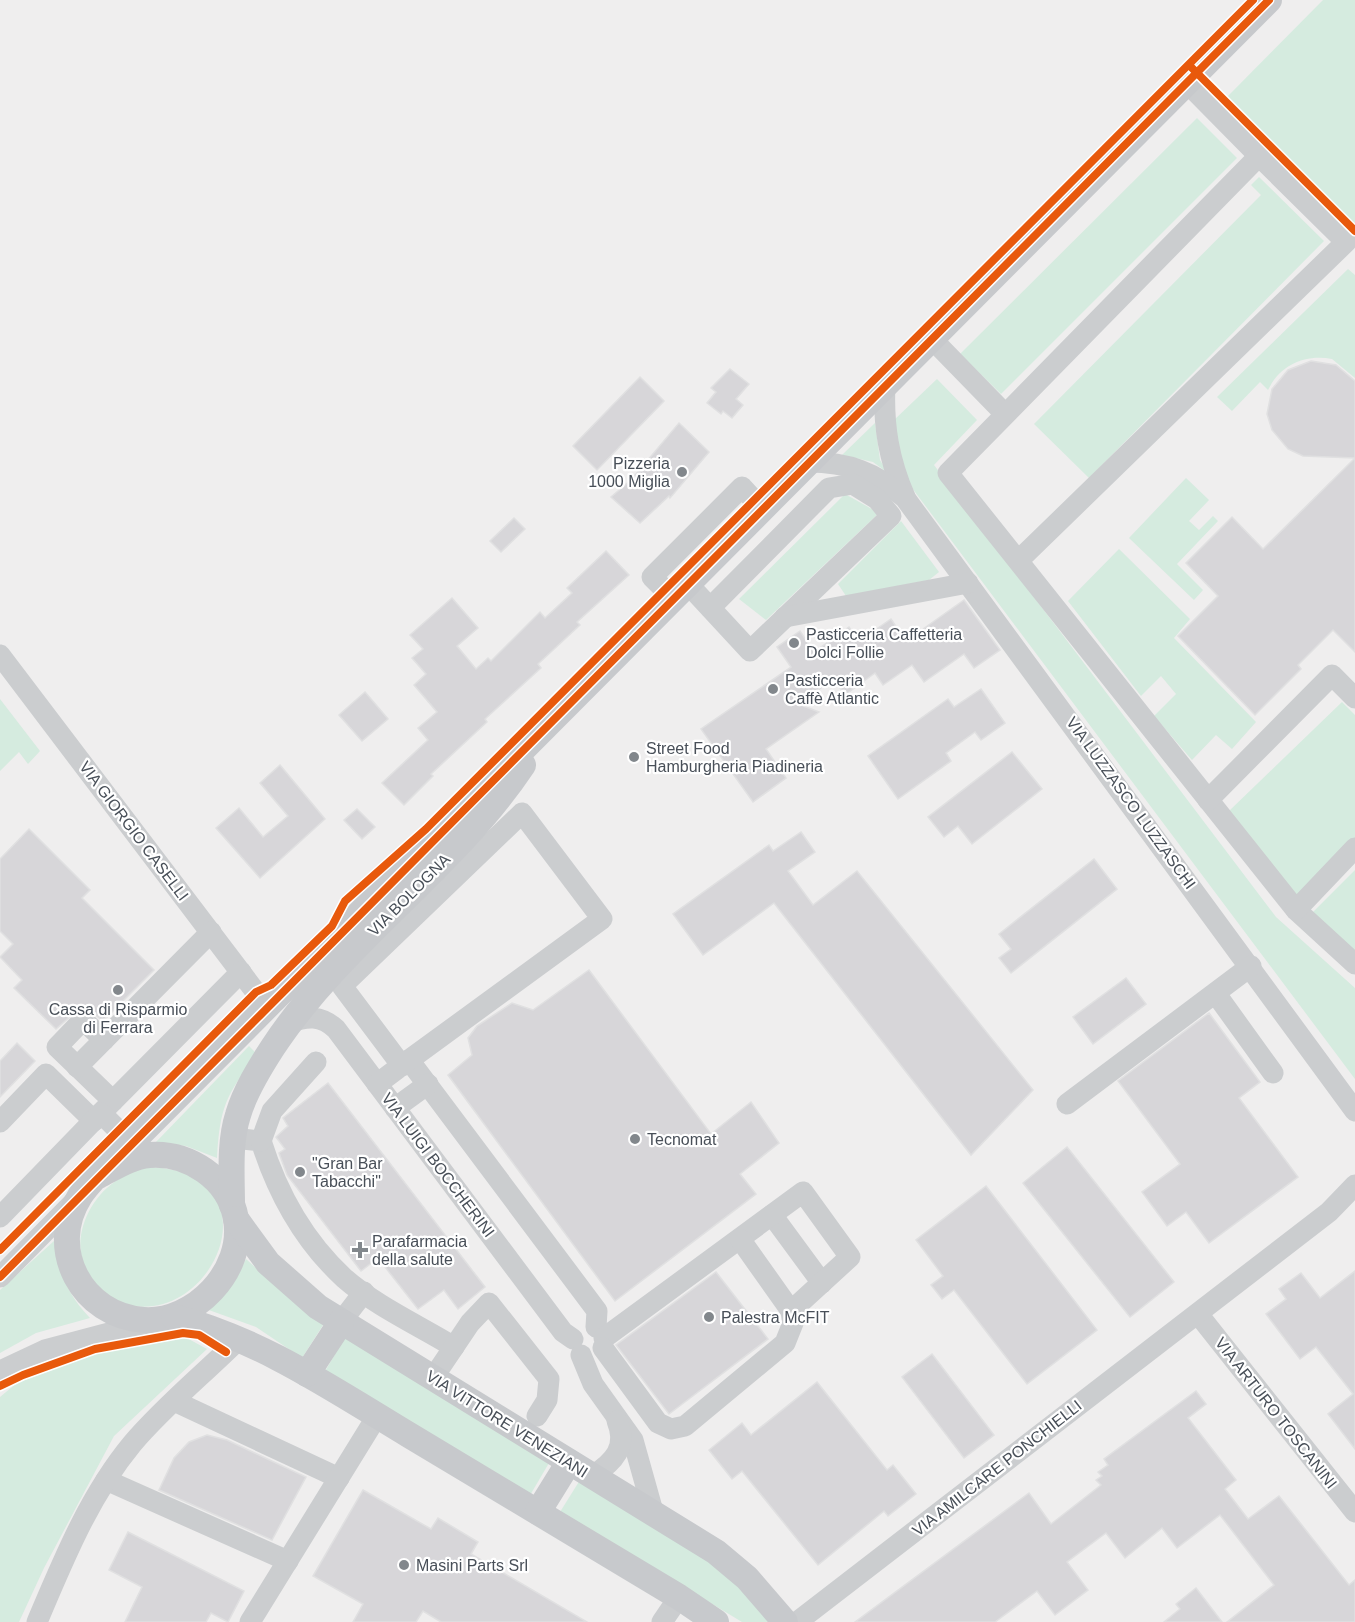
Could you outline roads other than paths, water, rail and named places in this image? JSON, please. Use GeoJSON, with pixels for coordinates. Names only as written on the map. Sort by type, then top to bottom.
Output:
{"type":"FeatureCollection","features":[{"type":"Feature","properties":{"kind":"main road","name":"VIA BOLOGNA"},"geometry":{"type":"LineString","coordinates":[[544,728],[523,766],[488,815],[332,973],[289,1023],[267,1057],[242,1105],[233,1138],[234,1246],[227,1268],[215,1287],[198,1305],[164,1319],[139,1320],[103,1308],[77,1282],[68,1248],[70,1223],[80,1197],[98,1176],[762,508],[1269,0]]}},
{"type":"Feature","properties":{"kind":"main road","name":"VIA BOLOGNA"},"geometry":{"type":"LineString","coordinates":[[267,1007],[272,1027],[267,1057]]}},
{"type":"Feature","properties":{"kind":"main road","name":"VIA BOLOGNA"},"geometry":{"type":"LineString","coordinates":[[98,1176],[137,1158],[172,1156],[189,1161],[219,1183],[234,1212]]}},
{"type":"Feature","properties":{"kind":"main road","name":"VIA VITTORE VENEZIANI"},"geometry":{"type":"LineString","coordinates":[[234,1212],[268,1263],[298,1290],[341,1322],[727,1560],[754,1586],[785,1622]]}},
{"type":"Feature","properties":{"kind":"main road"},"geometry":{"type":"LineString","coordinates":[[164,1319],[208,1326],[240,1338],[307,1374],[679,1597],[716,1622]]}},
{"type":"Feature","properties":{"kind":"main road"},"geometry":{"type":"LineString","coordinates":[[307,1374],[341,1322]]}},
{"type":"Feature","properties":{"kind":"main road"},"geometry":{"type":"LineString","coordinates":[[538,1512],[569,1462]]}},
{"type":"Feature","properties":{"kind":"street"},"geometry":{"type":"LineString","coordinates":[[1018,561],[1350,247],[1187,83]]}},
{"type":"Feature","properties":{"kind":"street"},"geometry":{"type":"LineString","coordinates":[[1259,156],[948,473],[1296,910],[1355,964]]}},
{"type":"Feature","properties":{"kind":"street"},"geometry":{"type":"LineString","coordinates":[[931,339],[1005,414]]}},
{"type":"Feature","properties":{"kind":"street","name":"VIA LUZZASCO LUZZASCHI"},"geometry":{"type":"LineString","coordinates":[[885,385],[887,448],[905,498]]}},
{"type":"Feature","properties":{"kind":"street","name":"VIA LUZZASCO LUZZASCHI"},"geometry":{"type":"LineString","coordinates":[[808,462],[831,462],[860,468],[889,484],[905,498],[1251,966],[1355,1111]]}},
{"type":"Feature","properties":{"kind":"street"},"geometry":{"type":"LineString","coordinates":[[710,608],[830,488],[853,484],[877,499],[891,516],[750,651],[710,608],[652,576],[742,487],[762,508]]}},
{"type":"Feature","properties":{"kind":"street"},"geometry":{"type":"LineString","coordinates":[[785,617],[969,583]]}},
{"type":"Feature","properties":{"kind":"street","name":"VIA GIORGIO CASELLI"},"geometry":{"type":"LineString","coordinates":[[2,660],[267,1007]]}},
{"type":"Feature","properties":{"kind":"street"},"geometry":{"type":"LineString","coordinates":[[1208,800],[1332,675],[1355,698]]}},
{"type":"Feature","properties":{"kind":"street"},"geometry":{"type":"LineString","coordinates":[[377,1084],[406,1063],[602,919],[522,813],[342,986],[406,1063],[428,1084],[597,1311],[601,1338],[658,1423],[677,1429],[685,1426],[784,1343],[793,1323],[791,1311],[740,1239]]}},
{"type":"Feature","properties":{"kind":"street"},"geometry":{"type":"LineString","coordinates":[[1296,910],[1355,848]]}},
{"type":"Feature","properties":{"kind":"street"},"geometry":{"type":"LineString","coordinates":[[77,1067],[211,932]]}},
{"type":"Feature","properties":{"kind":"street"},"geometry":{"type":"LineString","coordinates":[[1067,1104],[1251,966]]}},
{"type":"Feature","properties":{"kind":"street"},"geometry":{"type":"LineString","coordinates":[[0,1217],[241,972]]}},
{"type":"Feature","properties":{"kind":"street"},"geometry":{"type":"LineString","coordinates":[[1216,994],[1273,1073]]}},
{"type":"Feature","properties":{"kind":"street","name":"VIA LUIGI BOCCHERINI"},"geometry":{"type":"LineString","coordinates":[[289,1023],[315,1017],[330,1023],[563,1332],[577,1347],[588,1376],[637,1450],[654,1515]]}},
{"type":"Feature","properties":{"kind":"street"},"geometry":{"type":"LineString","coordinates":[[104,1040],[83,1020],[57,1047],[77,1067],[103,1112],[131,1143]]}},
{"type":"Feature","properties":{"kind":"street"},"geometry":{"type":"LineString","coordinates":[[316,1062],[272,1111],[261,1141],[279,1190],[309,1237],[345,1278],[454,1347]]}},
{"type":"Feature","properties":{"kind":"street"},"geometry":{"type":"LineString","coordinates":[[0,1122],[46,1074],[103,1112]]}},
{"type":"Feature","properties":{"kind":"street"},"geometry":{"type":"LineString","coordinates":[[395,1108],[428,1084]]}},
{"type":"Feature","properties":{"kind":"street"},"geometry":{"type":"LineString","coordinates":[[233,1138],[261,1141]]}},
{"type":"Feature","properties":{"kind":"street"},"geometry":{"type":"LineString","coordinates":[[1198,1314],[1329,1212],[1355,1185]]}},
{"type":"Feature","properties":{"kind":"street"},"geometry":{"type":"LineString","coordinates":[[577,1347],[594,1356],[601,1338],[802,1192],[850,1257],[791,1311]]}},
{"type":"Feature","properties":{"kind":"street","name":"VIA BOLOGNA"},"geometry":{"type":"LineString","coordinates":[[3,1268],[80,1197]]}},
{"type":"Feature","properties":{"kind":"street"},"geometry":{"type":"LineString","coordinates":[[772,1215],[822,1283]]}},
{"type":"Feature","properties":{"kind":"street"},"geometry":{"type":"LineString","coordinates":[[341,1322],[364,1292]]}},
{"type":"Feature","properties":{"kind":"street"},"geometry":{"type":"LineString","coordinates":[[433,1378],[470,1323],[489,1303],[549,1379],[548,1400],[537,1416]]}},
{"type":"Feature","properties":{"kind":"street","name":"VIA ARTURO TOSCANINI"},"geometry":{"type":"LineString","coordinates":[[1198,1314],[1355,1512]]}},
{"type":"Feature","properties":{"kind":"street","name":"VIA AMILCARE PONCHIELLI"},"geometry":{"type":"LineString","coordinates":[[797,1622],[1198,1314]]}},
{"type":"Feature","properties":{"kind":"street","name":"VIA BOLOGNA"},"geometry":{"type":"LineString","coordinates":[[0,1371],[45,1350],[164,1319]]}},
{"type":"Feature","properties":{"kind":"street"},"geometry":{"type":"LineString","coordinates":[[37,1622],[74,1538],[106,1480],[133,1443],[240,1338]]}},
{"type":"Feature","properties":{"kind":"street"},"geometry":{"type":"LineString","coordinates":[[174,1401],[339,1478]]}},
{"type":"Feature","properties":{"kind":"street","name":"VIA LUIGI BOCCHERINI"},"geometry":{"type":"LineString","coordinates":[[592,1476],[614,1459],[622,1443],[622,1432],[615,1414]]}},
{"type":"Feature","properties":{"kind":"street"},"geometry":{"type":"LineString","coordinates":[[250,1622],[377,1416]]}},
{"type":"Feature","properties":{"kind":"street"},"geometry":{"type":"LineString","coordinates":[[106,1480],[288,1561]]}},
{"type":"Feature","properties":{"kind":"street"},"geometry":{"type":"LineString","coordinates":[[662,1622],[679,1597]]}},
{"type":"Feature","properties":{"kind":"place","name":"Pizzeria 1000 Miglia"},"geometry":{"type":"Point","coordinates":[682,472]}},
{"type":"Feature","properties":{"kind":"place","name":"Pasticceria Caffetteria Dolci Follie"},"geometry":{"type":"Point","coordinates":[794,643]}},
{"type":"Feature","properties":{"kind":"place","name":"Pasticceria Caffè Atlantic"},"geometry":{"type":"Point","coordinates":[773,689]}},
{"type":"Feature","properties":{"kind":"place","name":"Street Food Hamburgheria Piadineria"},"geometry":{"type":"Point","coordinates":[634,757]}},
{"type":"Feature","properties":{"kind":"place","name":"Cassa di Risparmio di Ferrara"},"geometry":{"type":"Point","coordinates":[118,990]}},
{"type":"Feature","properties":{"kind":"place","name":"Tecnomat"},"geometry":{"type":"Point","coordinates":[635,1139]}},
{"type":"Feature","properties":{"kind":"place","name":"\"Gran Bar Tabacchi\""},"geometry":{"type":"Point","coordinates":[300,1172]}},
{"type":"Feature","properties":{"kind":"place","name":"Parafarmacia della salute"},"geometry":{"type":"Point","coordinates":[360,1250]}},
{"type":"Feature","properties":{"kind":"place","name":"Palestra McFIT"},"geometry":{"type":"Point","coordinates":[709,1317]}},
{"type":"Feature","properties":{"kind":"place","name":"Masini Parts Srl"},"geometry":{"type":"Point","coordinates":[404,1565]}}]}
